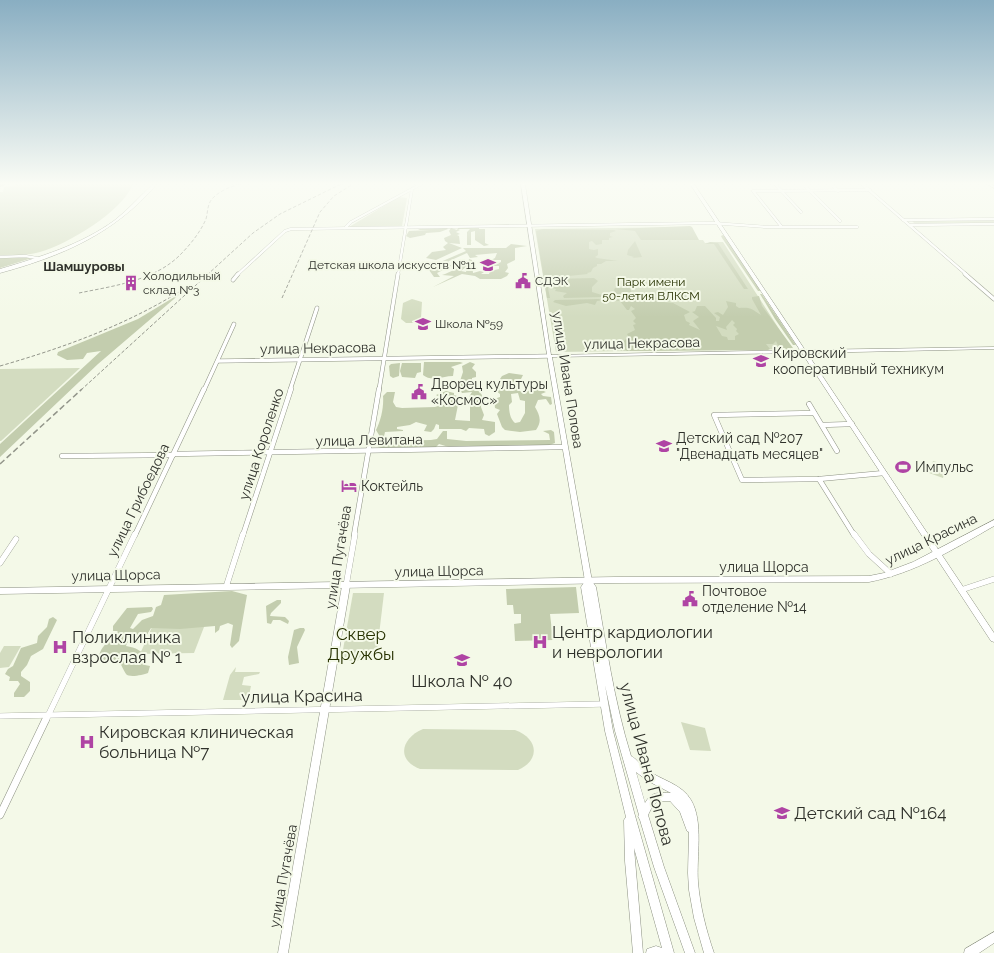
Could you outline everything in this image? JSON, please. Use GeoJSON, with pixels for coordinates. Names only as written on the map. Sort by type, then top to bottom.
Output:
{"type":"FeatureCollection","features":[{"type":"Feature","properties":{"kind":"highway"},"geometry":{"type":"LineString","coordinates":[[0,270],[37,258],[76,242],[100,228]]}},
{"type":"Feature","properties":{"kind":"highway"},"geometry":{"type":"LineString","coordinates":[[0,270],[57,252],[104,228]]}},
{"type":"Feature","properties":{"kind":"main road","name":"улица Красина"},"geometry":{"type":"LineString","coordinates":[[879,578],[938,554],[994,523]]}},
{"type":"Feature","properties":{"kind":"main road","name":"улица Щорса"},"geometry":{"type":"LineString","coordinates":[[0,591],[108,588],[346,586],[589,581],[838,580],[879,578]]}},
{"type":"Feature","properties":{"kind":"street"},"geometry":{"type":"LineString","coordinates":[[233,280],[244,266],[253,261],[286,231],[336,228]]}},
{"type":"Feature","properties":{"kind":"street","name":"улица Пугачёва"},"geometry":{"type":"LineString","coordinates":[[283,953],[406,228]]}},
{"type":"Feature","properties":{"kind":"street","name":"улица Ивана Попова"},"geometry":{"type":"LineString","coordinates":[[529,228],[565,447],[613,704],[643,816],[659,867],[690,953]]}},
{"type":"Feature","properties":{"kind":"street"},"geometry":{"type":"LineString","coordinates":[[722,228],[994,639]]}},
{"type":"Feature","properties":{"kind":"street"},"geometry":{"type":"LineString","coordinates":[[914,228],[994,299]]}},
{"type":"Feature","properties":{"kind":"street"},"geometry":{"type":"LineString","coordinates":[[0,256],[24,256],[37,258]]}},
{"type":"Feature","properties":{"kind":"street","name":"улица Короленко"},"geometry":{"type":"LineString","coordinates":[[226,587],[317,308]]}},
{"type":"Feature","properties":{"kind":"street","name":"улица Грибоедова"},"geometry":{"type":"LineString","coordinates":[[0,815],[108,588],[174,455],[234,324]]}},
{"type":"Feature","properties":{"kind":"street","name":"улица Некрасова"},"geometry":{"type":"LineString","coordinates":[[218,361],[994,348]]}},
{"type":"Feature","properties":{"kind":"street"},"geometry":{"type":"LineString","coordinates":[[809,404],[837,451]]}},
{"type":"Feature","properties":{"kind":"street"},"geometry":{"type":"LineString","coordinates":[[814,413],[714,415],[742,480],[819,479],[884,473]]}},
{"type":"Feature","properties":{"kind":"street"},"geometry":{"type":"LineString","coordinates":[[822,425],[852,424]]}},
{"type":"Feature","properties":{"kind":"street","name":"улица Левитана"},"geometry":{"type":"LineString","coordinates":[[62,456],[565,447]]}},
{"type":"Feature","properties":{"kind":"street"},"geometry":{"type":"LineString","coordinates":[[819,479],[853,534],[879,564],[891,574]]}},
{"type":"Feature","properties":{"kind":"street"},"geometry":{"type":"LineString","coordinates":[[0,563],[16,539]]}},
{"type":"Feature","properties":{"kind":"street"},"geometry":{"type":"LineString","coordinates":[[962,590],[994,578]]}},
{"type":"Feature","properties":{"kind":"street","name":"улица Ивана Попова"},"geometry":{"type":"LineString","coordinates":[[589,581],[585,587],[604,704],[629,812],[669,953]]}},
{"type":"Feature","properties":{"kind":"street","name":"улица Красина"},"geometry":{"type":"LineString","coordinates":[[0,716],[604,704]]}},
{"type":"Feature","properties":{"kind":"street"},"geometry":{"type":"LineString","coordinates":[[626,755],[640,772],[670,787],[685,798],[692,812],[693,882],[701,926],[709,953]]}},
{"type":"Feature","properties":{"kind":"street"},"geometry":{"type":"LineString","coordinates":[[643,816],[649,804],[656,797],[672,797],[680,804],[686,814],[692,837]]}},
{"type":"Feature","properties":{"kind":"street"},"geometry":{"type":"LineString","coordinates":[[629,812],[629,842],[638,953]]}},
{"type":"Feature","properties":{"kind":"street"},"geometry":{"type":"LineString","coordinates":[[968,953],[994,937]]}},
{"type":"Feature","properties":{"kind":"street"},"geometry":{"type":"LineString","coordinates":[[651,953],[663,953]]}},
{"type":"Feature","properties":{"kind":"green space"},"geometry":{"type":"Polygon","coordinates":[[[0,228],[89,228],[52,248],[30,254],[0,255],[0,228]]]}},
{"type":"Feature","properties":{"kind":"green space"},"geometry":{"type":"Polygon","coordinates":[[[451,228],[457,230],[458,228],[485,229],[485,243],[489,245],[484,246],[475,240],[475,231],[471,232],[471,245],[467,245],[467,232],[470,229],[458,229],[460,230],[456,232],[460,234],[457,235],[459,236],[460,244],[449,243],[462,248],[436,260],[426,258],[432,252],[446,250],[443,247],[448,243],[444,238],[451,235],[449,231],[451,228]]]}},
{"type":"Feature","properties":{"kind":"green space","name":"Парк имени 50-летия ВЛКСМ"},"geometry":{"type":"Polygon","coordinates":[[[691,228],[698,240],[703,240],[705,243],[723,242],[792,349],[556,352],[535,229],[691,228]]]}},
{"type":"Feature","properties":{"kind":"green space"},"geometry":{"type":"Polygon","coordinates":[[[693,228],[699,240],[641,240],[635,231],[616,229],[693,228]]]}},
{"type":"Feature","properties":{"kind":"green space"},"geometry":{"type":"Polygon","coordinates":[[[448,229],[410,238],[406,236],[409,231],[430,230],[418,230],[448,229]]]}},
{"type":"Feature","properties":{"kind":"green space"},"geometry":{"type":"Polygon","coordinates":[[[543,229],[614,230],[616,231],[610,233],[610,236],[613,237],[609,238],[609,240],[602,240],[602,244],[596,245],[592,241],[589,242],[589,249],[598,249],[598,255],[595,257],[597,258],[618,261],[606,261],[601,264],[597,264],[591,272],[587,273],[588,274],[549,278],[547,283],[550,298],[547,298],[536,231],[543,229]]]}},
{"type":"Feature","properties":{"kind":"green space"},"geometry":{"type":"Polygon","coordinates":[[[723,235],[761,291],[758,291],[722,238],[721,236],[723,235]]]}},
{"type":"Feature","properties":{"kind":"green space"},"geometry":{"type":"Polygon","coordinates":[[[635,241],[642,257],[632,258],[634,257],[627,255],[628,250],[635,241]]]}},
{"type":"Feature","properties":{"kind":"green space"},"geometry":{"type":"Polygon","coordinates":[[[710,242],[723,243],[718,243],[748,289],[744,289],[714,244],[705,244],[710,242]]]}},
{"type":"Feature","properties":{"kind":"green space"},"geometry":{"type":"Polygon","coordinates":[[[511,244],[527,246],[515,248],[515,260],[507,264],[508,268],[505,272],[509,273],[507,276],[501,279],[480,279],[475,276],[462,274],[433,287],[454,276],[442,275],[465,265],[466,267],[461,271],[466,272],[469,259],[472,260],[473,273],[480,271],[484,272],[481,274],[489,274],[490,271],[499,269],[499,266],[493,266],[501,262],[501,260],[491,260],[495,258],[497,253],[475,255],[478,257],[470,258],[467,253],[449,261],[451,266],[437,273],[440,277],[434,277],[429,270],[438,263],[466,251],[463,248],[506,248],[511,244]]]}},
{"type":"Feature","properties":{"kind":"green space"},"geometry":{"type":"Polygon","coordinates":[[[0,258],[32,258],[0,268],[0,258]]]}},
{"type":"Feature","properties":{"kind":"green space"},"geometry":{"type":"Polygon","coordinates":[[[594,278],[598,281],[592,287],[592,292],[602,295],[602,297],[564,298],[563,296],[567,293],[555,291],[556,289],[551,288],[549,279],[594,278]]]}},
{"type":"Feature","properties":{"kind":"green space"},"geometry":{"type":"Polygon","coordinates":[[[610,278],[625,278],[633,295],[643,293],[643,295],[618,297],[614,290],[615,288],[626,288],[623,279],[610,278]]]}},
{"type":"Feature","properties":{"kind":"green space"},"geometry":{"type":"Polygon","coordinates":[[[181,293],[98,364],[0,457],[0,444],[101,351],[87,353],[83,359],[67,360],[57,355],[58,352],[138,319],[181,293]]]}},
{"type":"Feature","properties":{"kind":"green space"},"geometry":{"type":"Polygon","coordinates":[[[760,294],[762,294],[796,345],[793,345],[760,294]]]}},
{"type":"Feature","properties":{"kind":"green space"},"geometry":{"type":"Polygon","coordinates":[[[759,296],[762,306],[793,348],[792,350],[779,348],[776,341],[773,344],[766,344],[770,349],[768,350],[627,351],[620,345],[626,339],[630,339],[627,334],[635,330],[633,325],[636,324],[633,321],[636,318],[631,311],[635,309],[631,306],[629,310],[627,310],[620,301],[606,300],[670,297],[670,299],[643,300],[673,303],[690,312],[684,315],[686,321],[690,323],[689,325],[700,330],[693,321],[699,317],[692,312],[695,311],[697,306],[705,306],[716,318],[716,321],[719,321],[720,317],[714,313],[718,312],[723,315],[728,307],[726,301],[736,303],[736,306],[739,308],[751,309],[761,315],[752,297],[759,296]],[[732,320],[726,327],[727,330],[716,326],[722,336],[727,337],[728,340],[735,340],[735,336],[739,334],[733,325],[735,323],[732,320]]]}},
{"type":"Feature","properties":{"kind":"green space"},"geometry":{"type":"Polygon","coordinates":[[[412,299],[422,302],[421,318],[415,323],[406,323],[401,319],[403,303],[412,299]]]}},
{"type":"Feature","properties":{"kind":"green space"},"geometry":{"type":"Polygon","coordinates":[[[555,300],[605,300],[597,301],[595,305],[587,303],[566,306],[553,302],[555,300]]]}},
{"type":"Feature","properties":{"kind":"green space"},"geometry":{"type":"Polygon","coordinates":[[[424,362],[463,363],[451,367],[454,369],[453,376],[430,378],[423,375],[424,362]]]}},
{"type":"Feature","properties":{"kind":"green space"},"geometry":{"type":"Polygon","coordinates":[[[470,362],[475,364],[472,368],[476,372],[476,377],[472,378],[472,384],[482,395],[481,407],[484,415],[482,420],[495,422],[495,432],[489,436],[485,434],[484,429],[469,428],[466,431],[461,429],[439,429],[439,425],[436,424],[431,432],[424,431],[427,425],[416,422],[410,425],[397,427],[397,429],[403,431],[385,432],[383,441],[437,439],[443,431],[447,431],[447,439],[466,441],[550,440],[549,434],[543,431],[551,430],[554,432],[555,443],[544,447],[452,448],[439,444],[434,449],[384,449],[378,447],[379,435],[376,430],[382,413],[383,396],[387,392],[395,392],[393,402],[396,407],[402,408],[435,407],[438,406],[441,398],[436,395],[446,391],[454,393],[454,395],[457,396],[455,404],[458,405],[455,420],[470,421],[470,405],[473,403],[469,397],[472,392],[462,393],[458,387],[463,372],[462,366],[470,362]]]}},
{"type":"Feature","properties":{"kind":"green space"},"geometry":{"type":"Polygon","coordinates":[[[400,363],[399,376],[393,378],[390,376],[389,366],[391,364],[400,363]]]}},
{"type":"Feature","properties":{"kind":"green space"},"geometry":{"type":"Polygon","coordinates":[[[402,363],[421,363],[421,372],[417,373],[415,378],[402,377],[400,371],[402,363]]]}},
{"type":"Feature","properties":{"kind":"green space"},"geometry":{"type":"Polygon","coordinates":[[[80,368],[1,441],[0,441],[0,369],[80,368]]]}},
{"type":"Feature","properties":{"kind":"green space"},"geometry":{"type":"Polygon","coordinates":[[[509,373],[523,375],[517,387],[521,392],[539,389],[546,392],[541,394],[543,396],[551,397],[552,404],[550,405],[546,399],[538,400],[535,407],[540,421],[536,430],[520,432],[505,430],[502,427],[497,414],[500,410],[495,408],[494,399],[500,397],[500,394],[495,390],[499,387],[498,382],[502,376],[509,373]],[[518,393],[511,394],[512,402],[509,405],[509,410],[515,423],[520,422],[525,413],[525,401],[520,400],[518,393]]]}},
{"type":"Feature","properties":{"kind":"green space"},"geometry":{"type":"Polygon","coordinates":[[[933,461],[947,465],[943,478],[929,473],[933,461]]]}},
{"type":"Feature","properties":{"kind":"green space"},"geometry":{"type":"Polygon","coordinates":[[[576,587],[579,613],[550,614],[553,640],[515,641],[514,624],[521,623],[521,614],[514,614],[513,605],[507,605],[506,589],[576,587]]]}},
{"type":"Feature","properties":{"kind":"green space"},"geometry":{"type":"Polygon","coordinates":[[[232,591],[247,595],[239,641],[232,648],[230,645],[233,625],[228,623],[220,626],[219,630],[215,633],[215,626],[180,629],[151,628],[141,643],[127,643],[126,646],[143,653],[147,659],[145,665],[150,666],[148,673],[130,676],[126,674],[119,662],[99,661],[102,648],[118,631],[113,631],[113,626],[127,608],[152,607],[153,609],[151,612],[138,614],[130,628],[133,629],[142,620],[153,616],[156,607],[161,605],[164,595],[232,591]]]}},
{"type":"Feature","properties":{"kind":"green space","name":"Сквер Дружбы"},"geometry":{"type":"Polygon","coordinates":[[[353,593],[384,593],[376,660],[341,661],[353,593]]]}},
{"type":"Feature","properties":{"kind":"green space"},"geometry":{"type":"Polygon","coordinates":[[[277,600],[281,600],[281,603],[270,616],[285,617],[289,621],[288,624],[280,620],[273,620],[271,624],[267,623],[266,606],[277,600]]]}},
{"type":"Feature","properties":{"kind":"green space"},"geometry":{"type":"Polygon","coordinates":[[[53,617],[57,620],[43,649],[31,656],[27,665],[21,672],[21,676],[30,682],[30,691],[24,697],[14,697],[14,693],[20,684],[18,681],[9,681],[10,677],[5,674],[8,669],[13,666],[21,648],[37,643],[38,636],[47,627],[49,619],[53,617]]]}},
{"type":"Feature","properties":{"kind":"green space"},"geometry":{"type":"Polygon","coordinates":[[[152,627],[204,627],[194,653],[140,654],[152,627]]]}},
{"type":"Feature","properties":{"kind":"green space"},"geometry":{"type":"Polygon","coordinates":[[[304,628],[305,630],[297,647],[299,663],[289,665],[288,657],[294,630],[304,628]]]}},
{"type":"Feature","properties":{"kind":"green space"},"geometry":{"type":"Polygon","coordinates":[[[4,646],[21,646],[9,667],[0,668],[0,653],[4,646]]]}},
{"type":"Feature","properties":{"kind":"green space"},"geometry":{"type":"Polygon","coordinates":[[[236,667],[235,672],[260,672],[259,674],[244,677],[242,685],[251,686],[248,700],[223,700],[230,675],[236,667]]]}},
{"type":"Feature","properties":{"kind":"green space"},"geometry":{"type":"Polygon","coordinates":[[[681,722],[705,728],[711,751],[690,750],[681,722]]]}},
{"type":"Feature","properties":{"kind":"green space"},"geometry":{"type":"Polygon","coordinates":[[[423,729],[515,730],[528,738],[534,749],[533,755],[525,766],[518,770],[420,769],[412,765],[407,760],[404,749],[410,738],[423,729]]]}},
{"type":"Feature","properties":{"kind":"railway"},"geometry":{"type":"LineString","coordinates":[[79,293],[119,285],[145,277],[157,271],[179,256],[201,228]]}},
{"type":"Feature","properties":{"kind":"railway"},"geometry":{"type":"LineString","coordinates":[[81,390],[259,228]]}},
{"type":"Feature","properties":{"kind":"railway"},"geometry":{"type":"LineString","coordinates":[[282,298],[313,228]]}},
{"type":"Feature","properties":{"kind":"railway"},"geometry":{"type":"LineString","coordinates":[[0,366],[49,351],[120,323],[187,287]]}},
{"type":"Feature","properties":{"kind":"railway"},"geometry":{"type":"LineString","coordinates":[[0,464],[82,389]]}},
{"type":"Feature","properties":{"kind":"place","name":"Детская школа искусств №11"},"geometry":{"type":"Point","coordinates":[488,265]}},
{"type":"Feature","properties":{"kind":"place","name":"СДЭК"},"geometry":{"type":"Point","coordinates":[523,281]}},
{"type":"Feature","properties":{"kind":"place","name":"Холодильный склад №3"},"geometry":{"type":"Point","coordinates":[131,283]}},
{"type":"Feature","properties":{"kind":"place","name":"Школа №59"},"geometry":{"type":"Point","coordinates":[423,324]}},
{"type":"Feature","properties":{"kind":"place","name":"Кировский кооперативный техникум"},"geometry":{"type":"Point","coordinates":[761,361]}},
{"type":"Feature","properties":{"kind":"place","name":"Дворец культуры «Космос»"},"geometry":{"type":"Point","coordinates":[419,392]}},
{"type":"Feature","properties":{"kind":"place","name":"Детский сад №207 \"Двенадцать месяцев\""},"geometry":{"type":"Point","coordinates":[664,446]}},
{"type":"Feature","properties":{"kind":"place","name":"Импульс"},"geometry":{"type":"Point","coordinates":[903,467]}},
{"type":"Feature","properties":{"kind":"place","name":"Коктейль"},"geometry":{"type":"Point","coordinates":[349,486]}},
{"type":"Feature","properties":{"kind":"place","name":"Почтовое отделение №14"},"geometry":{"type":"Point","coordinates":[690,599]}},
{"type":"Feature","properties":{"kind":"place","name":"Центр кардиологии и неврологии"},"geometry":{"type":"Point","coordinates":[540,642]}},
{"type":"Feature","properties":{"kind":"place","name":"Поликлиника взрослая № 1"},"geometry":{"type":"Point","coordinates":[60,647]}},
{"type":"Feature","properties":{"kind":"place","name":"Школа № 40"},"geometry":{"type":"Point","coordinates":[462,660]}},
{"type":"Feature","properties":{"kind":"place","name":"Кировская клиническая больница №7"},"geometry":{"type":"Point","coordinates":[87,742]}},
{"type":"Feature","properties":{"kind":"place","name":"Детский сад №164"},"geometry":{"type":"Point","coordinates":[782,813]}},
{"type":"Feature","properties":{"kind":"district","name":"Шамшуровы"},"geometry":{"type":"Point","coordinates":[84,266]}}]}
